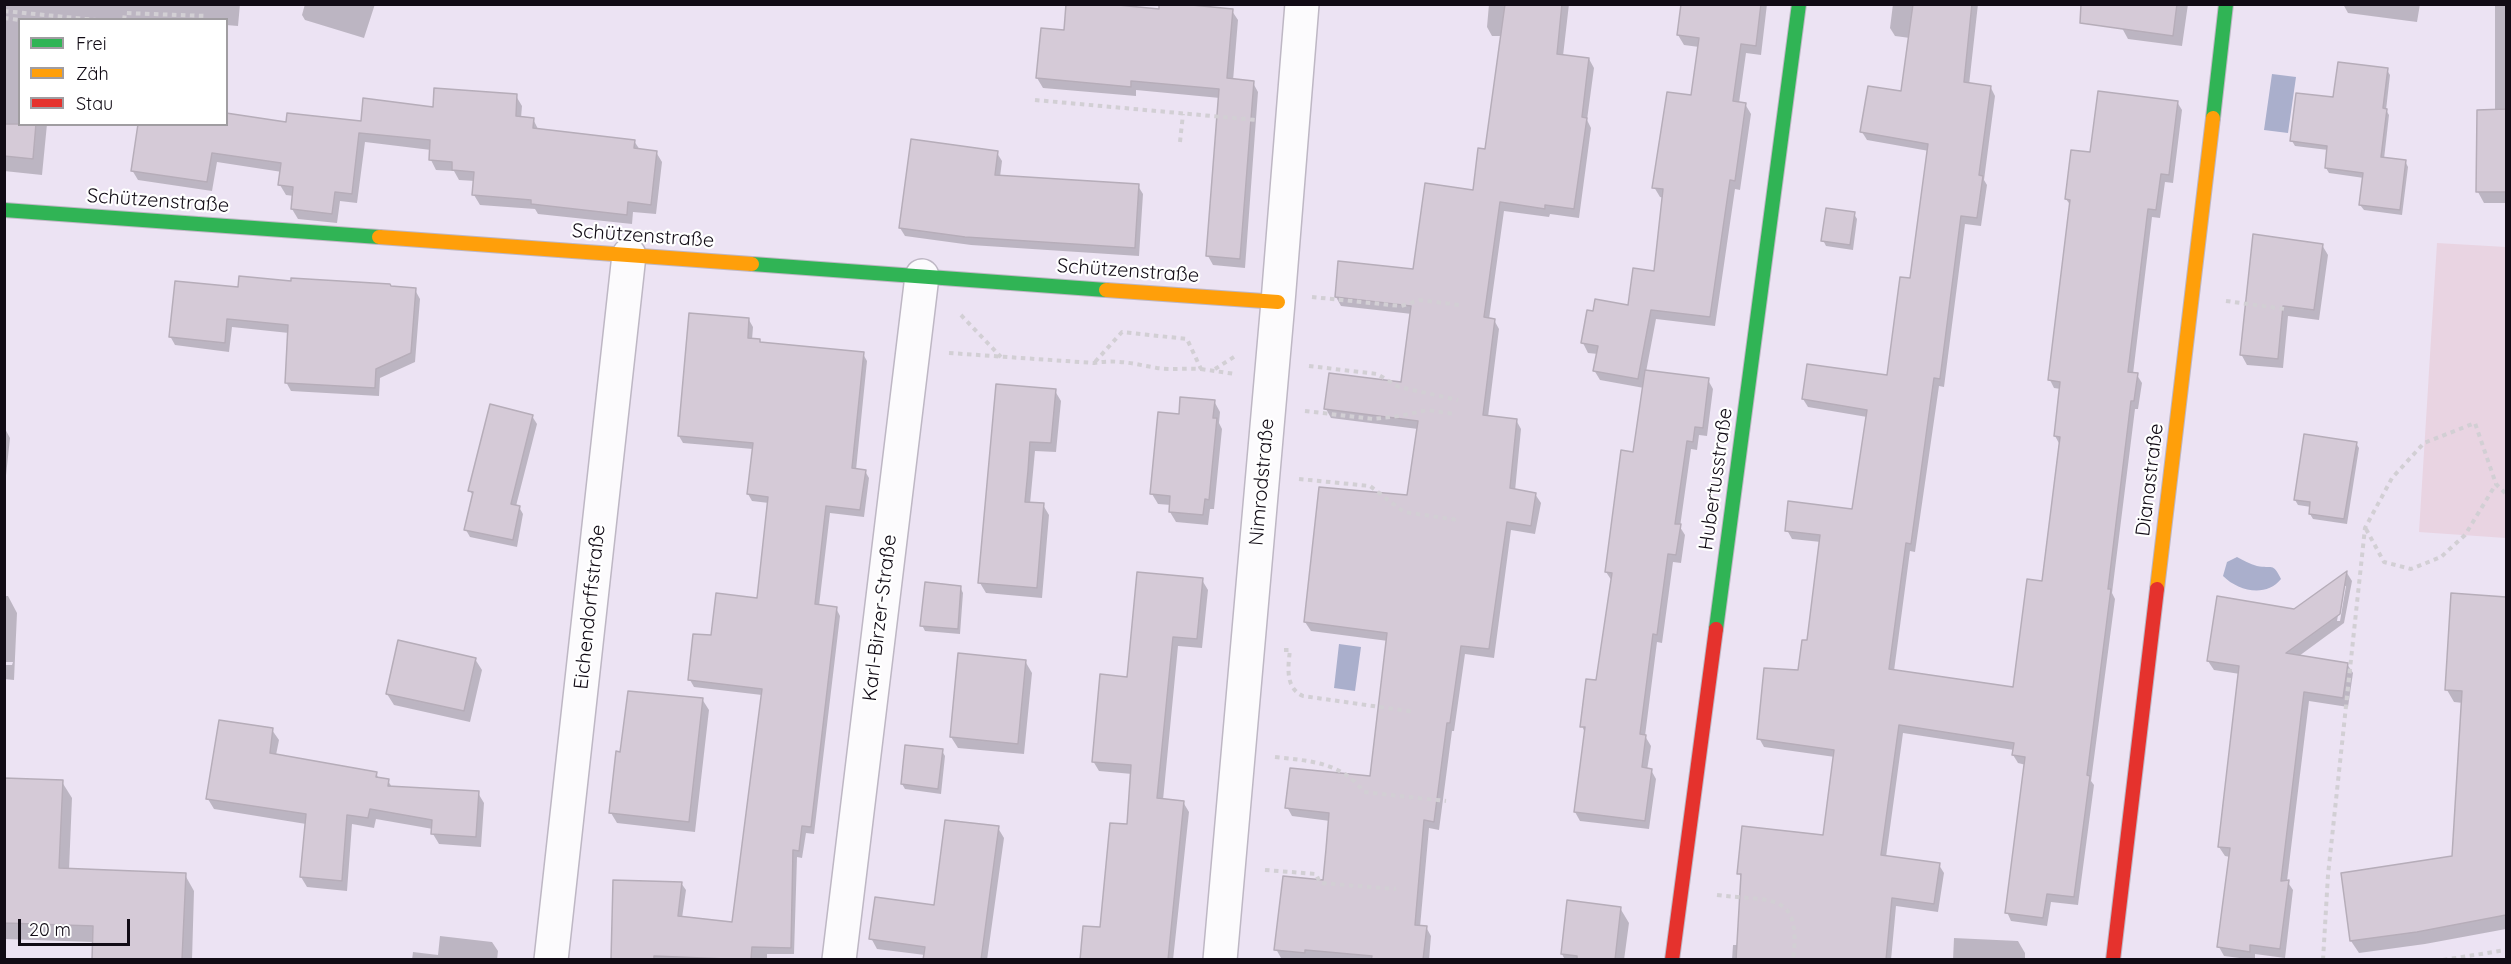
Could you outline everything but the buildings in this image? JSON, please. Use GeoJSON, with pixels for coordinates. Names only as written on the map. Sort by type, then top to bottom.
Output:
{"type":"FeatureCollection","features":[{"type":"Feature","properties":{"kind":"street","name":"Nimrodstraße"},"geometry":{"type":"LineString","coordinates":[[1220,960],[1302,4]]}},
{"type":"Feature","properties":{"kind":"street","name":"Hubertusstraße"},"geometry":{"type":"LineString","coordinates":[[1672,960],[1799,4]]}},
{"type":"Feature","properties":{"kind":"street","name":"Dianastraße"},"geometry":{"type":"LineString","coordinates":[[2113,960],[2226,4]]}},
{"type":"Feature","properties":{"kind":"street","name":"Schützenstraße"},"geometry":{"type":"LineString","coordinates":[[4,210],[1278,302]]}},
{"type":"Feature","properties":{"kind":"street","name":"Eichendorffstraße"},"geometry":{"type":"LineString","coordinates":[[551,960],[629,255]]}},
{"type":"Feature","properties":{"kind":"street","name":"Karl-Birzer-Straße"},"geometry":{"type":"LineString","coordinates":[[839,960],[922,276]]}},
{"type":"Feature","properties":{"kind":"path"},"geometry":{"type":"LineString","coordinates":[[4,11],[76,18]]}},
{"type":"Feature","properties":{"kind":"path"},"geometry":{"type":"LineString","coordinates":[[124,18],[125,14],[207,16]]}},
{"type":"Feature","properties":{"kind":"path"},"geometry":{"type":"LineString","coordinates":[[1035,100],[1293,123]]}},
{"type":"Feature","properties":{"kind":"path"},"geometry":{"type":"LineString","coordinates":[[1180,141],[1183,114]]}},
{"type":"Feature","properties":{"kind":"path"},"geometry":{"type":"LineString","coordinates":[[2191,296],[2285,309]]}},
{"type":"Feature","properties":{"kind":"path"},"geometry":{"type":"LineString","coordinates":[[1333,300],[1401,306],[1420,300],[1459,305]]}},
{"type":"Feature","properties":{"kind":"path"},"geometry":{"type":"LineString","coordinates":[[1094,363],[1122,332],[1187,339],[1201,369]]}},
{"type":"Feature","properties":{"kind":"path"},"geometry":{"type":"LineString","coordinates":[[913,351],[1094,363],[1109,361],[1146,364],[1157,368],[1215,369]]}},
{"type":"Feature","properties":{"kind":"path"},"geometry":{"type":"LineString","coordinates":[[1331,369],[1377,374],[1399,387],[1458,400]]}},
{"type":"Feature","properties":{"kind":"path"},"geometry":{"type":"LineString","coordinates":[[1325,413],[1373,419],[1426,410],[1454,414]]}},
{"type":"Feature","properties":{"kind":"path"},"geometry":{"type":"LineString","coordinates":[[2323,960],[2328,875],[2365,528],[2392,478],[2424,443],[2475,423],[2496,484],[2506,494]]}},
{"type":"Feature","properties":{"kind":"path"},"geometry":{"type":"LineString","coordinates":[[1320,481],[1370,486],[1404,512],[1458,520]]}},
{"type":"Feature","properties":{"kind":"path"},"geometry":{"type":"LineString","coordinates":[[2365,528],[2384,562],[2411,568],[2441,557],[2465,535],[2496,484]]}},
{"type":"Feature","properties":{"kind":"path"},"geometry":{"type":"LineString","coordinates":[[1290,654],[1290,683],[1295,693],[1415,712]]}},
{"type":"Feature","properties":{"kind":"path"},"geometry":{"type":"LineString","coordinates":[[1239,753],[1323,763],[1354,780],[1364,792],[1446,801]]}},
{"type":"Feature","properties":{"kind":"path"},"geometry":{"type":"LineString","coordinates":[[1256,869],[1316,874],[1320,883],[1396,889]]}},
{"type":"Feature","properties":{"kind":"path"},"geometry":{"type":"LineString","coordinates":[[1738,898],[1773,900],[1790,913],[1794,921],[1794,960]]}},
{"type":"Feature","properties":{"kind":"path"},"geometry":{"type":"LineString","coordinates":[[2443,960],[2506,950]]}},
{"type":"Feature","properties":{"kind":"shaded area"},"geometry":{"type":"Polygon","coordinates":[[[2437,243],[2506,247],[2506,538],[2419,532],[2437,243]]]}},
{"type":"Feature","properties":{"kind":"water"},"geometry":{"type":"Polygon","coordinates":[[[2272,74],[2296,77],[2288,133],[2264,130],[2272,74]]]}},
{"type":"Feature","properties":{"kind":"water"},"geometry":{"type":"Polygon","coordinates":[[[2237,557],[2257,566],[2274,568],[2281,579],[2268,589],[2244,589],[2236,585],[2223,576],[2227,562],[2237,557]]]}},
{"type":"Feature","properties":{"kind":"water"},"geometry":{"type":"Polygon","coordinates":[[[1339,644],[1361,647],[1355,691],[1334,688],[1339,644]]]}},
{"type":"Feature","properties":{"kind":"traffic: fast"},"geometry":{"type":"LineString","coordinates":[[1716,629],[1799,4]]}},
{"type":"Feature","properties":{"kind":"traffic: fast"},"geometry":{"type":"LineString","coordinates":[[2213,118],[2226,4]]}},
{"type":"Feature","properties":{"kind":"traffic: fast"},"geometry":{"type":"LineString","coordinates":[[4,210],[379,237]]}},
{"type":"Feature","properties":{"kind":"traffic: fast"},"geometry":{"type":"LineString","coordinates":[[752,264],[1106,290]]}},
{"type":"Feature","properties":{"kind":"traffic: slow"},"geometry":{"type":"LineString","coordinates":[[2157,589],[2213,118]]}},
{"type":"Feature","properties":{"kind":"traffic: slow"},"geometry":{"type":"LineString","coordinates":[[379,237],[752,264]]}},
{"type":"Feature","properties":{"kind":"traffic: slow"},"geometry":{"type":"LineString","coordinates":[[1106,290],[1278,302]]}},
{"type":"Feature","properties":{"kind":"traffic: jam"},"geometry":{"type":"LineString","coordinates":[[2113,960],[2157,589]]}},
{"type":"Feature","properties":{"kind":"traffic: jam"},"geometry":{"type":"LineString","coordinates":[[1672,960],[1716,629]]}}]}
